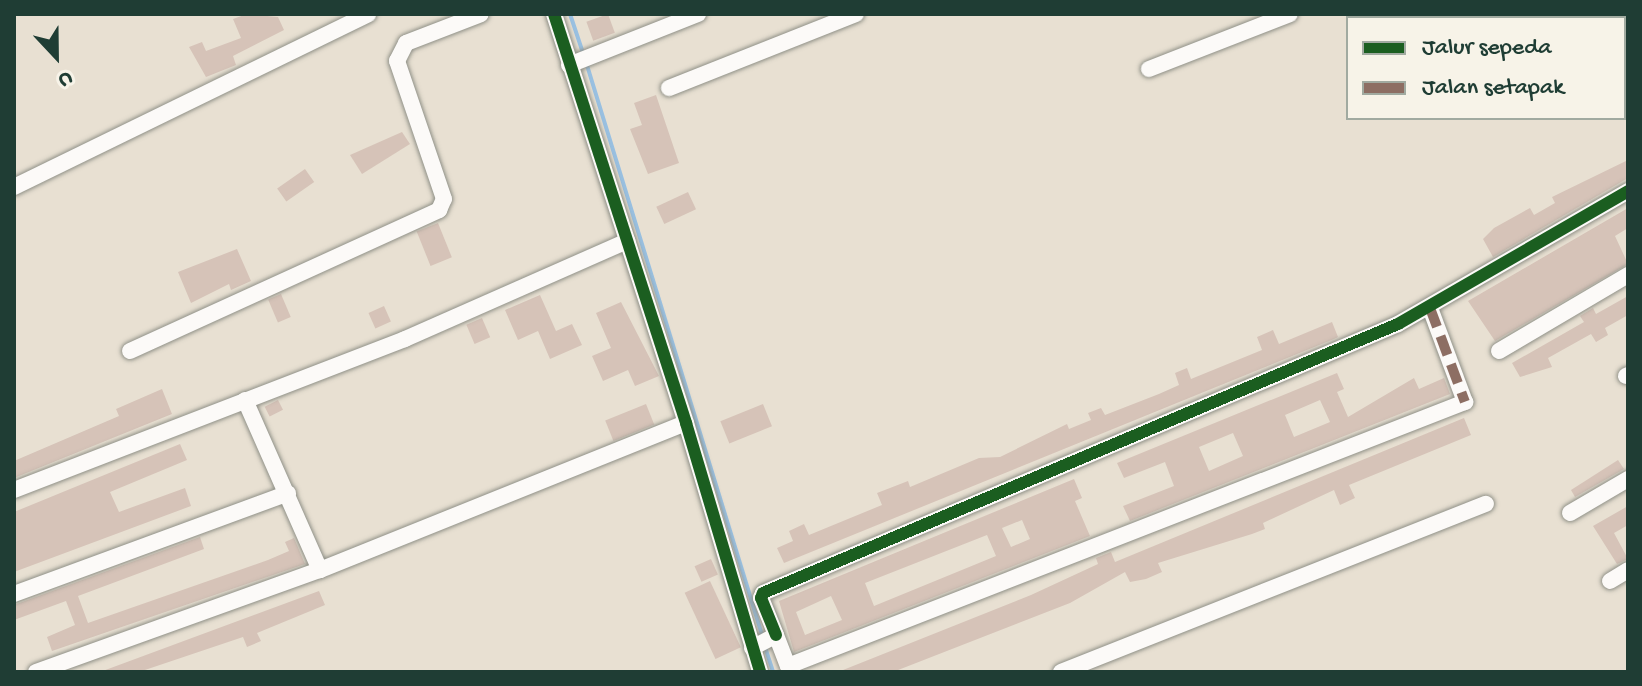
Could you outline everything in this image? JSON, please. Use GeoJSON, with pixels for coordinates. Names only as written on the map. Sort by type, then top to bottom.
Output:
{"type":"FeatureCollection","features":[{"type":"Feature","properties":{"kind":"street"},"geometry":{"type":"LineString","coordinates":[[14,187],[368,14]]}},
{"type":"Feature","properties":{"kind":"street"},"geometry":{"type":"LineString","coordinates":[[130,351],[439,210],[444,199],[397,61],[406,43],[481,14]]}},
{"type":"Feature","properties":{"kind":"street"},"geometry":{"type":"LineString","coordinates":[[554,14],[578,62],[627,241],[686,423],[764,642],[788,666],[1465,402],[1430,308]]}},
{"type":"Feature","properties":{"kind":"street"},"geometry":{"type":"LineString","coordinates":[[578,62],[698,14]]}},
{"type":"Feature","properties":{"kind":"street"},"geometry":{"type":"LineString","coordinates":[[669,88],[856,14]]}},
{"type":"Feature","properties":{"kind":"street"},"geometry":{"type":"LineString","coordinates":[[1149,69],[1290,14]]}},
{"type":"Feature","properties":{"kind":"street"},"geometry":{"type":"LineString","coordinates":[[760,672],[764,642],[763,593],[1430,308],[1457,286],[1628,191]]}},
{"type":"Feature","properties":{"kind":"street"},"geometry":{"type":"LineString","coordinates":[[14,490],[405,339],[627,241]]}},
{"type":"Feature","properties":{"kind":"street"},"geometry":{"type":"LineString","coordinates":[[1499,351],[1628,275]]}},
{"type":"Feature","properties":{"kind":"street"},"geometry":{"type":"LineString","coordinates":[[245,400],[320,570]]}},
{"type":"Feature","properties":{"kind":"street"},"geometry":{"type":"LineString","coordinates":[[36,672],[320,570],[686,423]]}},
{"type":"Feature","properties":{"kind":"street"},"geometry":{"type":"LineString","coordinates":[[1570,513],[1628,479]]}},
{"type":"Feature","properties":{"kind":"street"},"geometry":{"type":"LineString","coordinates":[[14,594],[288,493]]}},
{"type":"Feature","properties":{"kind":"street"},"geometry":{"type":"LineString","coordinates":[[1061,672],[1486,504]]}},
{"type":"Feature","properties":{"kind":"street"},"geometry":{"type":"LineString","coordinates":[[1610,581],[1628,570]]}},
{"type":"Feature","properties":{"kind":"building"},"geometry":{"type":"Polygon","coordinates":[[[247,14],[278,17],[284,30],[233,56],[236,65],[206,77],[189,47],[202,42],[206,51],[241,38],[233,19],[247,14]]]}},
{"type":"Feature","properties":{"kind":"building"},"geometry":{"type":"Polygon","coordinates":[[[608,14],[615,33],[593,41],[586,22],[608,14]]]}},
{"type":"Feature","properties":{"kind":"building"},"geometry":{"type":"Polygon","coordinates":[[[656,95],[679,163],[648,174],[630,129],[642,125],[634,103],[656,95]]]}},
{"type":"Feature","properties":{"kind":"building"},"geometry":{"type":"Polygon","coordinates":[[[402,132],[410,144],[362,174],[350,155],[402,132]]]}},
{"type":"Feature","properties":{"kind":"building"},"geometry":{"type":"Polygon","coordinates":[[[1628,160],[1628,178],[1493,257],[1483,239],[1494,228],[1530,208],[1534,215],[1555,203],[1552,197],[1628,160]]]}},
{"type":"Feature","properties":{"kind":"building"},"geometry":{"type":"Polygon","coordinates":[[[305,169],[314,182],[286,202],[277,189],[305,169]]]}},
{"type":"Feature","properties":{"kind":"building"},"geometry":{"type":"Polygon","coordinates":[[[688,192],[696,209],[664,224],[656,207],[688,192]]]}},
{"type":"Feature","properties":{"kind":"building"},"geometry":{"type":"Polygon","coordinates":[[[1628,208],[1628,228],[1615,236],[1628,264],[1495,341],[1468,301],[1628,208]]]}},
{"type":"Feature","properties":{"kind":"building"},"geometry":{"type":"Polygon","coordinates":[[[438,223],[452,257],[431,266],[417,232],[438,223]]]}},
{"type":"Feature","properties":{"kind":"building"},"geometry":{"type":"Polygon","coordinates":[[[237,249],[251,281],[231,290],[229,284],[191,303],[178,272],[237,249]]]}},
{"type":"Feature","properties":{"kind":"building"},"geometry":{"type":"Polygon","coordinates":[[[281,294],[291,317],[278,322],[268,299],[281,294]]]}},
{"type":"Feature","properties":{"kind":"building"},"geometry":{"type":"Polygon","coordinates":[[[540,295],[556,331],[572,324],[582,345],[550,359],[538,331],[518,340],[505,310],[540,295]]]}},
{"type":"Feature","properties":{"kind":"building"},"geometry":{"type":"Polygon","coordinates":[[[1628,296],[1628,315],[1605,328],[1608,335],[1596,342],[1591,334],[1548,358],[1552,367],[1520,377],[1512,363],[1584,322],[1580,316],[1593,308],[1596,314],[1628,296]]]}},
{"type":"Feature","properties":{"kind":"building"},"geometry":{"type":"Polygon","coordinates":[[[621,302],[659,376],[635,386],[628,370],[603,381],[592,356],[611,348],[596,313],[621,302]]]}},
{"type":"Feature","properties":{"kind":"building"},"geometry":{"type":"Polygon","coordinates":[[[384,306],[391,322],[375,328],[368,313],[384,306]]]}},
{"type":"Feature","properties":{"kind":"building"},"geometry":{"type":"Polygon","coordinates":[[[482,318],[490,337],[475,344],[466,325],[482,318]]]}},
{"type":"Feature","properties":{"kind":"building"},"geometry":{"type":"Polygon","coordinates":[[[1332,322],[1338,337],[1334,339],[784,563],[777,548],[793,541],[789,531],[804,524],[809,535],[882,505],[877,493],[908,481],[910,487],[979,458],[1000,457],[1067,424],[1069,429],[1091,420],[1088,413],[1101,408],[1105,415],[1159,394],[1179,385],[1175,373],[1187,368],[1191,379],[1262,350],[1257,337],[1273,330],[1279,344],[1332,322]]]}},
{"type":"Feature","properties":{"kind":"building"},"geometry":{"type":"Polygon","coordinates":[[[1337,373],[1344,389],[1337,392],[1348,417],[1414,378],[1419,389],[1444,378],[1450,394],[1130,521],[1123,506],[1174,486],[1165,462],[1124,478],[1117,463],[1337,373]],[[1320,400],[1285,415],[1294,437],[1330,422],[1320,400]],[[1233,433],[1199,447],[1209,471],[1243,456],[1233,433]]]}},
{"type":"Feature","properties":{"kind":"building"},"geometry":{"type":"Polygon","coordinates":[[[162,389],[172,414],[14,478],[14,461],[119,416],[116,409],[162,389]]]}},
{"type":"Feature","properties":{"kind":"building"},"geometry":{"type":"Polygon","coordinates":[[[278,400],[283,410],[270,417],[265,407],[278,400]]]}},
{"type":"Feature","properties":{"kind":"building"},"geometry":{"type":"Polygon","coordinates":[[[646,404],[654,424],[613,441],[605,420],[646,404]]]}},
{"type":"Feature","properties":{"kind":"building"},"geometry":{"type":"Polygon","coordinates":[[[763,404],[772,426],[729,443],[720,421],[763,404]]]}},
{"type":"Feature","properties":{"kind":"building"},"geometry":{"type":"Polygon","coordinates":[[[1464,418],[1471,435],[1349,485],[1355,498],[1340,505],[1334,490],[1263,523],[1265,529],[1158,563],[1162,572],[1146,579],[1130,582],[1125,572],[1070,603],[893,672],[838,672],[1031,595],[1098,564],[1096,558],[1111,552],[1115,562],[1464,418]]]}},
{"type":"Feature","properties":{"kind":"building"},"geometry":{"type":"Polygon","coordinates":[[[180,444],[187,460],[110,492],[119,512],[185,488],[191,506],[14,572],[14,512],[180,444]]]}},
{"type":"Feature","properties":{"kind":"building"},"geometry":{"type":"Polygon","coordinates":[[[1618,460],[1624,469],[1575,497],[1571,490],[1618,460]]]}},
{"type":"Feature","properties":{"kind":"building"},"geometry":{"type":"Polygon","coordinates":[[[1074,479],[1082,498],[1075,501],[1090,536],[794,652],[779,601],[1074,479]],[[1022,520],[1002,528],[1011,547],[1030,539],[1022,520]],[[987,535],[865,583],[874,606],[996,556],[987,535]],[[831,596],[796,612],[805,635],[842,620],[831,596]]]}},
{"type":"Feature","properties":{"kind":"building"},"geometry":{"type":"Polygon","coordinates":[[[1628,506],[1628,525],[1614,533],[1628,559],[1617,564],[1593,526],[1628,506]]]}},
{"type":"Feature","properties":{"kind":"building"},"geometry":{"type":"Polygon","coordinates":[[[200,537],[204,549],[78,596],[88,623],[268,560],[289,551],[285,542],[294,538],[305,564],[52,651],[47,637],[75,625],[66,601],[14,620],[14,605],[200,537]]]}},
{"type":"Feature","properties":{"kind":"building"},"geometry":{"type":"Polygon","coordinates":[[[711,559],[718,575],[701,582],[695,566],[711,559]]]}},
{"type":"Feature","properties":{"kind":"building"},"geometry":{"type":"Polygon","coordinates":[[[710,581],[741,647],[715,659],[685,593],[710,581]]]}},
{"type":"Feature","properties":{"kind":"building"},"geometry":{"type":"Polygon","coordinates":[[[319,591],[325,605],[257,633],[261,641],[247,647],[243,637],[139,672],[100,672],[319,591]]]}},
{"type":"Feature","properties":{"kind":"waterway"},"geometry":{"type":"LineString","coordinates":[[570,14],[583,53]]}},
{"type":"Feature","properties":{"kind":"waterway"},"geometry":{"type":"LineString","coordinates":[[586,62],[763,638]]}},
{"type":"Feature","properties":{"kind":"waterway"},"geometry":{"type":"LineString","coordinates":[[765,647],[773,672]]}},
{"type":"Feature","properties":{"kind":"marked path"},"geometry":{"type":"LineString","coordinates":[[1430,308],[1465,402]]}},
{"type":"Feature","properties":{"kind":"cycle path"},"geometry":{"type":"LineString","coordinates":[[554,14],[686,423],[760,672]]}},
{"type":"Feature","properties":{"kind":"cycle path"},"geometry":{"type":"LineString","coordinates":[[776,635],[761,598],[763,593],[1398,324],[1628,191]]}}]}
